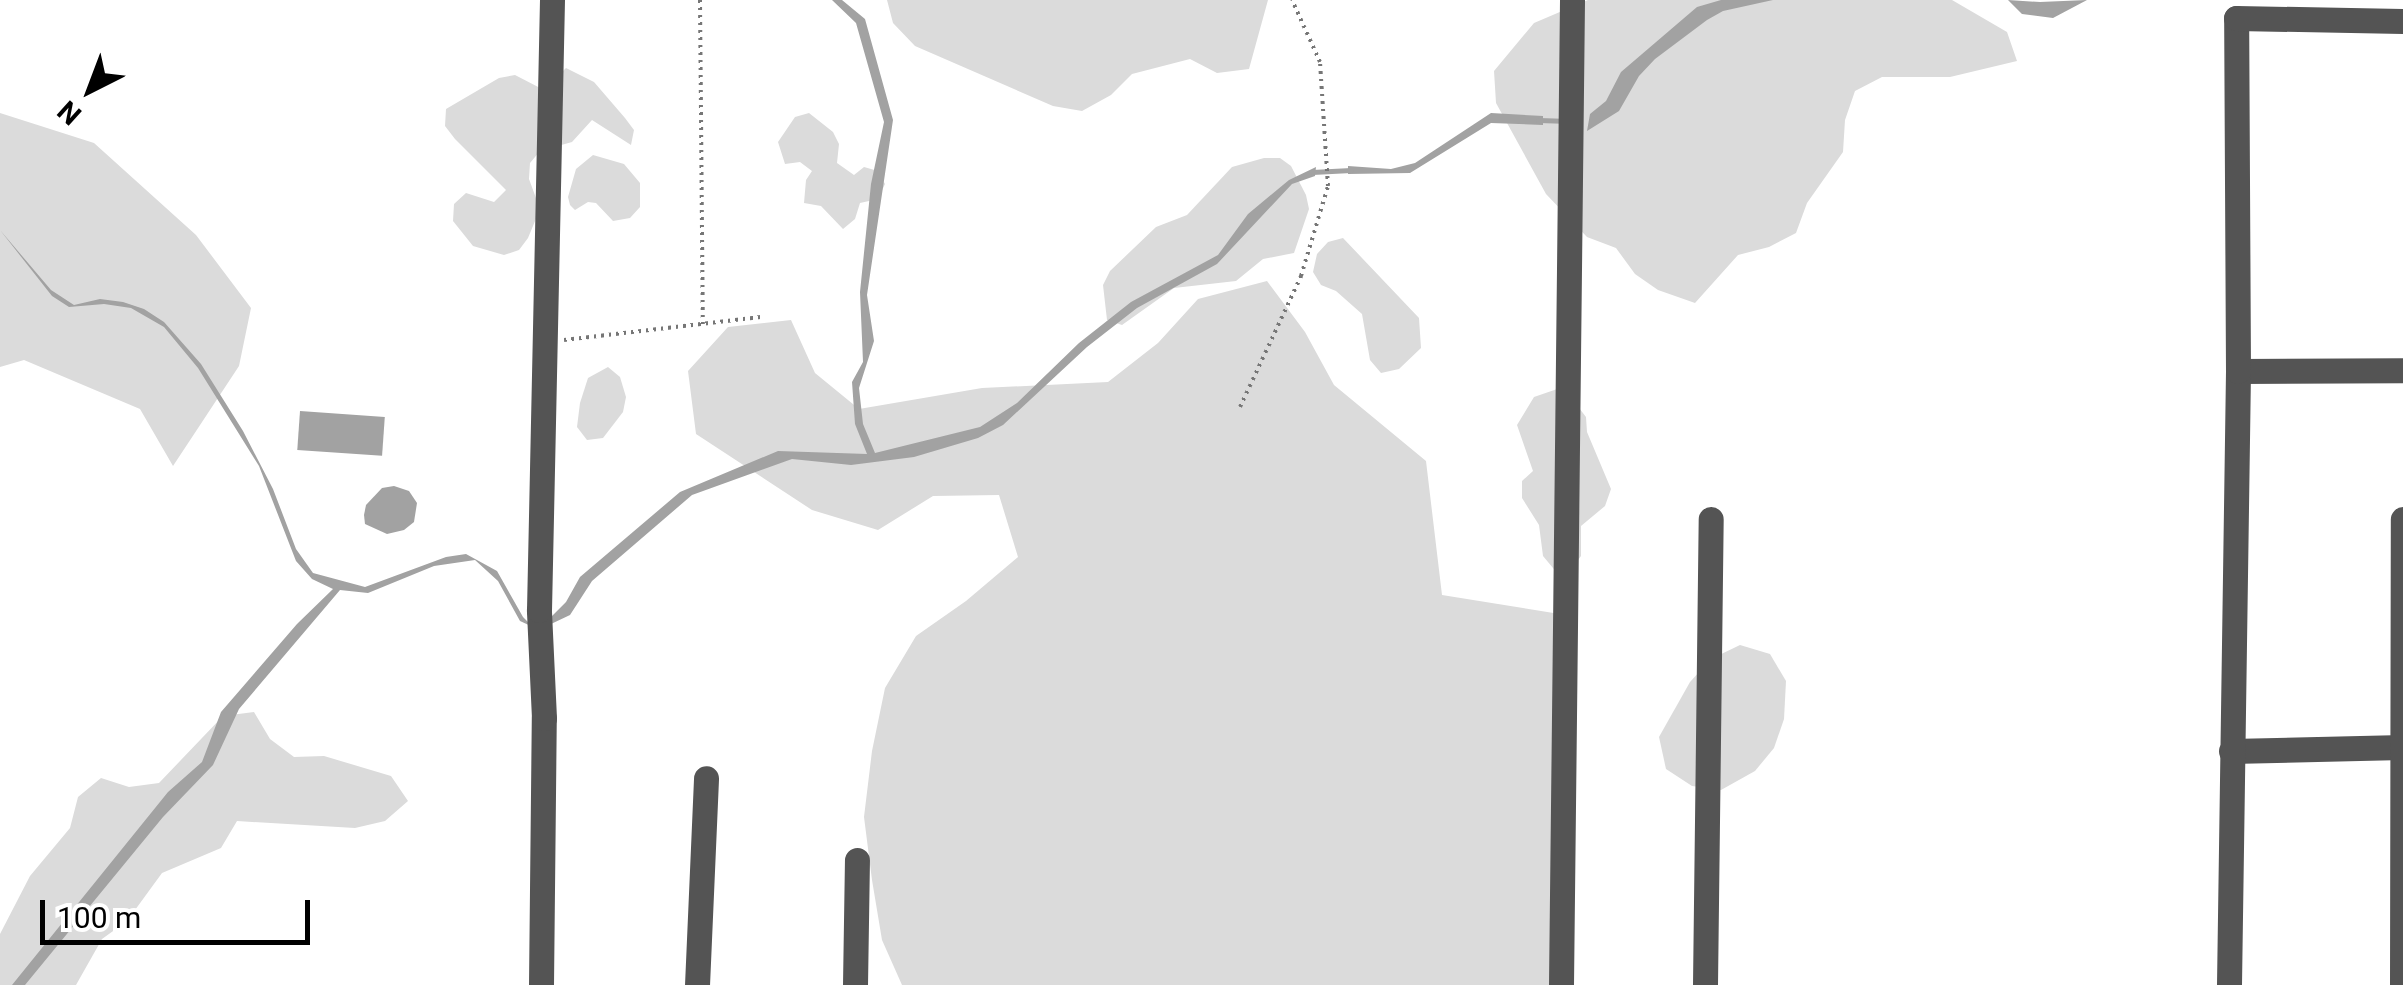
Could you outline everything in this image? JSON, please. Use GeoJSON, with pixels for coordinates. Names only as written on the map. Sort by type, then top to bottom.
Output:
{"type":"FeatureCollection","features":[{"type":"Feature","properties":{"kind":"street"},"geometry":{"type":"LineString","coordinates":[[541,985],[544,718],[539,610],[552,0]]}},
{"type":"Feature","properties":{"kind":"street"},"geometry":{"type":"LineString","coordinates":[[1560,985],[1572,0]]}},
{"type":"Feature","properties":{"kind":"street"},"geometry":{"type":"LineString","coordinates":[[2228,985],[2238,370],[2236,18],[2403,20]]}},
{"type":"Feature","properties":{"kind":"street"},"geometry":{"type":"LineString","coordinates":[[2238,370],[2403,370]]}},
{"type":"Feature","properties":{"kind":"street"},"geometry":{"type":"LineString","coordinates":[[1705,985],[1711,518]]}},
{"type":"Feature","properties":{"kind":"street"},"geometry":{"type":"LineString","coordinates":[[2402,985],[2403,519]]}},
{"type":"Feature","properties":{"kind":"street"},"geometry":{"type":"LineString","coordinates":[[2232,751],[2403,747]]}},
{"type":"Feature","properties":{"kind":"street"},"geometry":{"type":"LineString","coordinates":[[697,985],[706,778]]}},
{"type":"Feature","properties":{"kind":"street"},"geometry":{"type":"LineString","coordinates":[[855,985],[856,860]]}},
{"type":"Feature","properties":{"kind":"path"},"geometry":{"type":"LineString","coordinates":[[700,0],[703,324]]}},
{"type":"Feature","properties":{"kind":"path"},"geometry":{"type":"LineString","coordinates":[[1240,407],[1301,276],[1329,178],[1320,62],[1292,0]]}},
{"type":"Feature","properties":{"kind":"path"},"geometry":{"type":"LineString","coordinates":[[544,342],[761,317]]}},
{"type":"Feature","properties":{"kind":"shaded area"},"geometry":{"type":"Polygon","coordinates":[[[832,0],[842,0],[865,19],[893,120],[867,295],[874,341],[859,388],[863,424],[875,453],[980,427],[1017,403],[1079,343],[1131,302],[1218,255],[1248,214],[1289,180],[1316,167],[1315,176],[1292,184],[1217,264],[1137,308],[1087,347],[1003,425],[978,438],[914,457],[851,465],[792,459],[692,495],[592,581],[570,615],[551,624],[551,617],[566,602],[580,577],[680,492],[778,451],[867,454],[855,424],[852,382],[863,362],[860,292],[871,184],[884,122],[856,23],[832,0]]]}},
{"type":"Feature","properties":{"kind":"shaded area"},"geometry":{"type":"Polygon","coordinates":[[[887,0],[1268,0],[1249,69],[1217,73],[1190,59],[1132,74],[1111,95],[1082,111],[1053,106],[915,46],[893,23],[887,0]]]}},
{"type":"Feature","properties":{"kind":"shaded area"},"geometry":{"type":"Polygon","coordinates":[[[1588,0],[1952,0],[2007,32],[2017,61],[1950,77],[1882,77],[1855,91],[1845,120],[1843,152],[1807,203],[1796,233],[1769,247],[1738,255],[1695,303],[1658,290],[1635,274],[1616,248],[1587,237],[1546,194],[1496,103],[1494,71],[1534,23],[1588,0]]]}},
{"type":"Feature","properties":{"kind":"shaded area"},"geometry":{"type":"Polygon","coordinates":[[[1721,0],[1773,0],[1723,11],[1707,20],[1655,59],[1639,76],[1619,111],[1587,131],[1590,114],[1606,101],[1621,72],[1697,7],[1721,0]]]}},
{"type":"Feature","properties":{"kind":"shaded area"},"geometry":{"type":"Polygon","coordinates":[[[2008,0],[2087,0],[2053,18],[2022,14],[2008,0]]]}},
{"type":"Feature","properties":{"kind":"shaded area"},"geometry":{"type":"Polygon","coordinates":[[[566,68],[594,82],[625,118],[634,130],[631,145],[592,120],[572,142],[540,151],[530,163],[529,179],[540,209],[528,238],[519,250],[504,255],[473,246],[453,221],[454,204],[466,193],[494,202],[506,190],[445,126],[446,109],[499,78],[515,75],[544,90],[566,68]]]}},
{"type":"Feature","properties":{"kind":"shaded area"},"geometry":{"type":"Polygon","coordinates":[[[0,113],[94,143],[196,235],[251,308],[239,366],[173,466],[140,409],[24,360],[0,367],[0,113]]]}},
{"type":"Feature","properties":{"kind":"shaded area"},"geometry":{"type":"Polygon","coordinates":[[[809,113],[833,132],[839,144],[837,163],[854,175],[864,167],[878,171],[885,184],[878,199],[860,203],[855,219],[843,229],[821,206],[804,203],[806,180],[812,171],[800,162],[785,164],[778,142],[795,117],[809,113]]]}},
{"type":"Feature","properties":{"kind":"shaded area"},"geometry":{"type":"Polygon","coordinates":[[[1491,113],[1543,116],[1543,125],[1491,123],[1410,173],[1348,174],[1348,166],[1391,169],[1415,163],[1491,113]]]}},
{"type":"Feature","properties":{"kind":"shaded area"},"geometry":{"type":"Polygon","coordinates":[[[593,155],[624,164],[640,183],[640,207],[630,218],[613,221],[596,203],[588,202],[575,210],[570,205],[568,197],[576,169],[593,155]]]}},
{"type":"Feature","properties":{"kind":"shaded area"},"geometry":{"type":"Polygon","coordinates":[[[1280,158],[1291,166],[1306,195],[1309,209],[1294,253],[1263,259],[1236,281],[1174,288],[1122,325],[1107,320],[1103,285],[1110,271],[1156,227],[1187,215],[1232,167],[1280,158]]]}},
{"type":"Feature","properties":{"kind":"shaded area"},"geometry":{"type":"Polygon","coordinates":[[[0,230],[51,290],[74,305],[100,299],[123,302],[164,322],[201,364],[243,431],[273,489],[296,549],[313,573],[365,587],[446,557],[466,554],[497,571],[523,617],[533,627],[520,621],[498,581],[475,560],[434,566],[368,593],[340,590],[239,709],[213,765],[163,817],[25,985],[12,985],[168,792],[202,762],[221,712],[297,624],[333,589],[312,579],[296,561],[259,466],[198,368],[164,327],[131,308],[104,304],[69,307],[52,296],[0,230]]]}},
{"type":"Feature","properties":{"kind":"shaded area"},"geometry":{"type":"Polygon","coordinates":[[[1343,238],[1419,318],[1421,348],[1399,369],[1381,373],[1370,360],[1362,314],[1336,291],[1321,285],[1313,272],[1317,254],[1328,242],[1343,238]]]}},
{"type":"Feature","properties":{"kind":"shaded area"},"geometry":{"type":"Polygon","coordinates":[[[1267,281],[1305,332],[1334,385],[1426,461],[1442,595],[1572,616],[1552,985],[902,985],[882,940],[872,880],[864,817],[872,751],[885,688],[916,636],[1018,557],[999,495],[933,496],[878,530],[812,510],[696,434],[688,371],[728,327],[791,320],[815,373],[859,409],[982,388],[1108,382],[1158,343],[1198,299],[1267,281]]]}},
{"type":"Feature","properties":{"kind":"shaded area"},"geometry":{"type":"Polygon","coordinates":[[[608,367],[620,377],[626,397],[623,412],[603,438],[587,440],[577,427],[580,403],[588,378],[608,367]]]}},
{"type":"Feature","properties":{"kind":"shaded area"},"geometry":{"type":"Polygon","coordinates":[[[1563,387],[1586,417],[1587,432],[1611,489],[1605,506],[1581,526],[1581,556],[1563,580],[1543,556],[1539,525],[1522,498],[1522,481],[1533,471],[1517,425],[1534,397],[1563,387]]]}},
{"type":"Feature","properties":{"kind":"shaded area"},"geometry":{"type":"Polygon","coordinates":[[[300,411],[385,417],[382,456],[297,450],[300,411]]]}},
{"type":"Feature","properties":{"kind":"shaded area"},"geometry":{"type":"Polygon","coordinates":[[[394,486],[409,491],[417,503],[414,522],[404,530],[387,534],[365,524],[364,515],[366,505],[382,488],[394,486]]]}},
{"type":"Feature","properties":{"kind":"shaded area"},"geometry":{"type":"Polygon","coordinates":[[[1740,645],[1770,654],[1786,681],[1784,719],[1774,748],[1755,771],[1721,790],[1692,786],[1666,769],[1659,737],[1690,682],[1711,659],[1740,645]]]}},
{"type":"Feature","properties":{"kind":"shaded area"},"geometry":{"type":"Polygon","coordinates":[[[254,712],[270,739],[294,757],[324,756],[391,776],[408,801],[385,821],[355,828],[237,821],[221,848],[162,873],[127,921],[102,939],[76,985],[0,985],[0,934],[30,876],[70,828],[78,797],[101,778],[129,787],[159,783],[223,716],[254,712]]]}},
{"type":"Feature","properties":{"kind":"waterway"},"geometry":{"type":"LineString","coordinates":[[1538,120],[1562,121]]}},
{"type":"Feature","properties":{"kind":"waterway"},"geometry":{"type":"LineString","coordinates":[[1312,172],[1351,170]]}}]}
